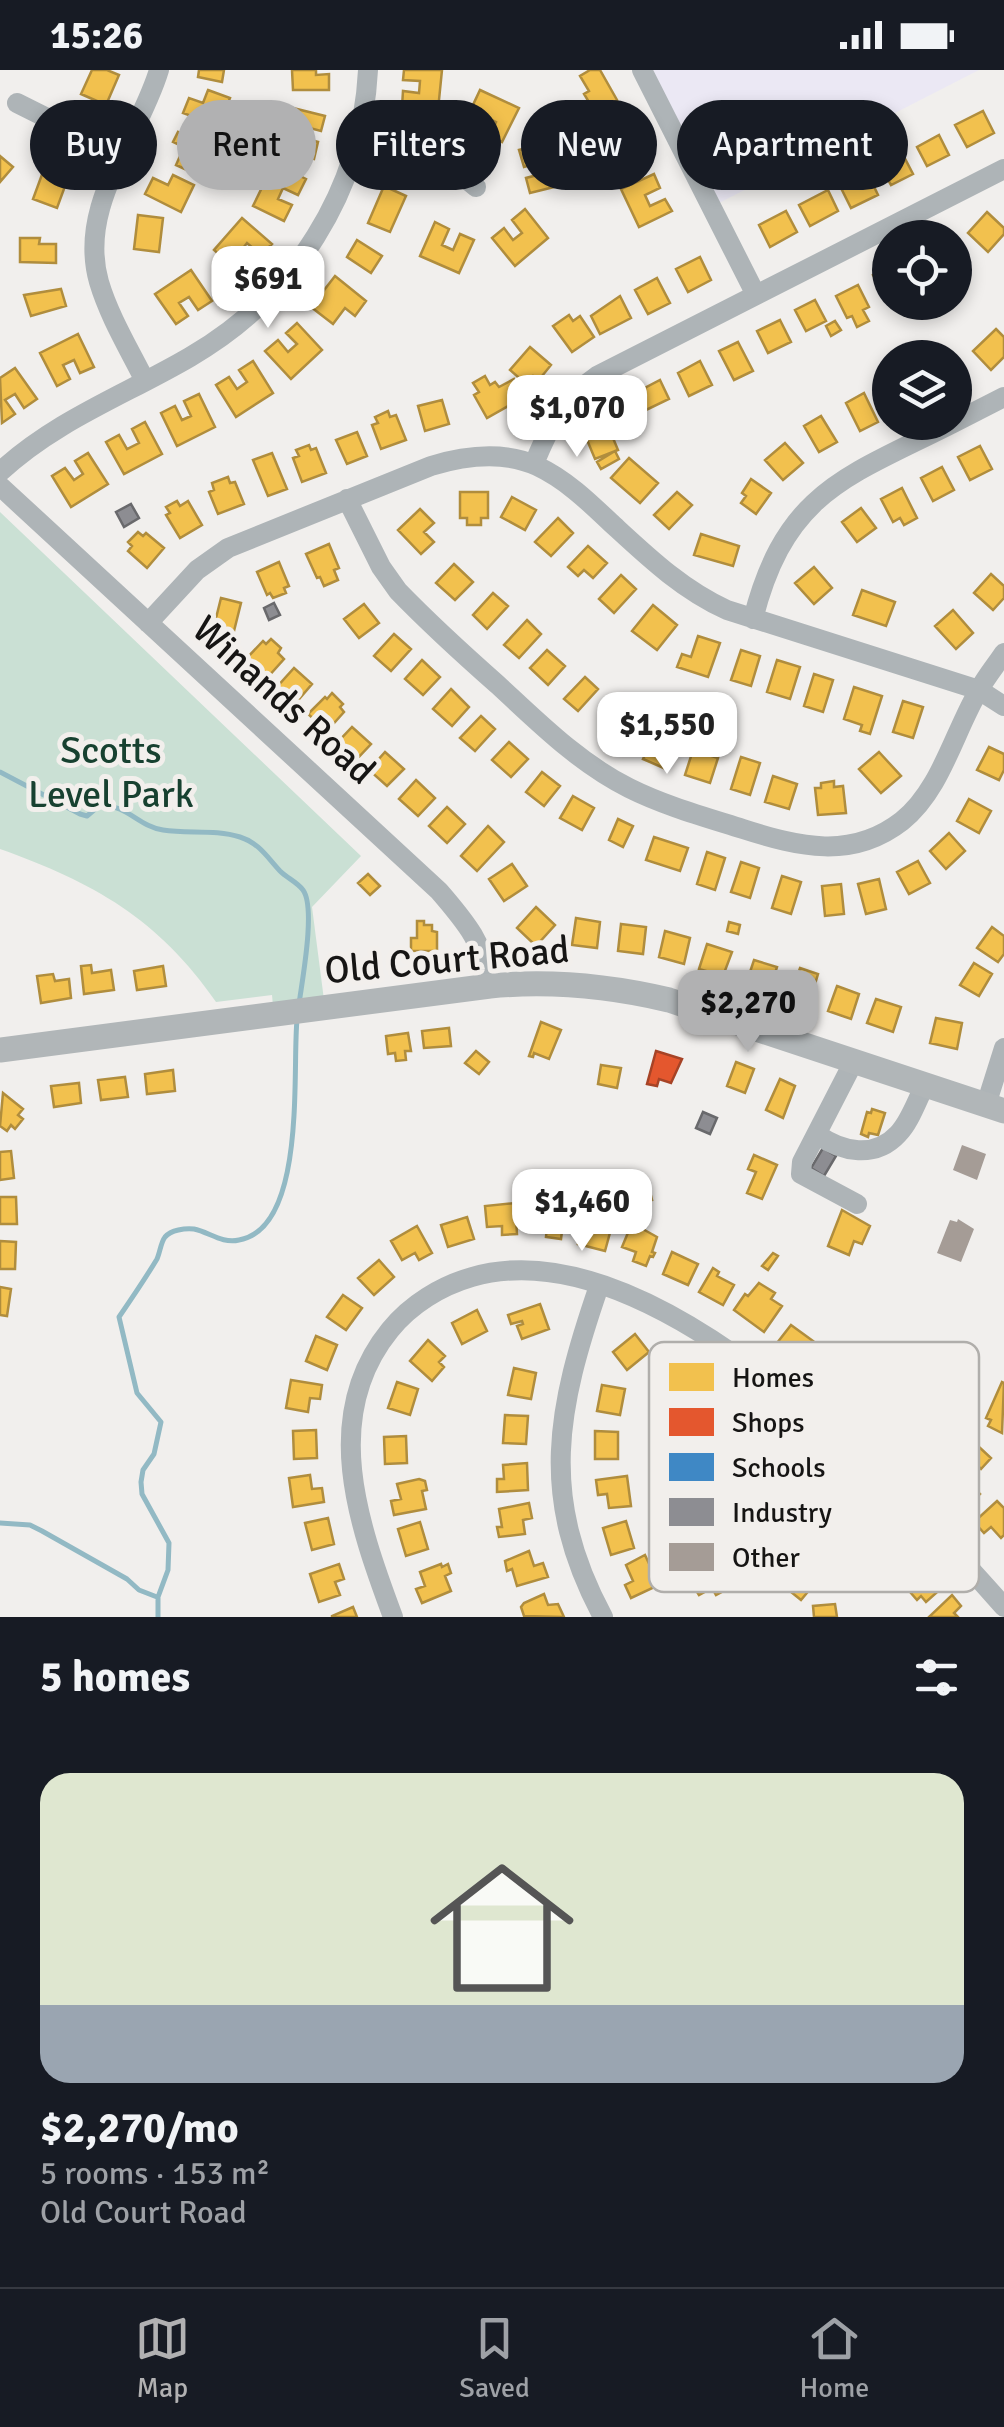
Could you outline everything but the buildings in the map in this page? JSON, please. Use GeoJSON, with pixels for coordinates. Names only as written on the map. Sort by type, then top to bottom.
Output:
{"type":"FeatureCollection","features":[{"type":"Feature","properties":{"kind":"main road","name":"Old Court Road"},"geometry":{"type":"LineString","coordinates":[[0,1050],[490,986],[562,983],[644,994],[995,1108]]}},
{"type":"Feature","properties":{"kind":"street"},"geometry":{"type":"LineString","coordinates":[[147,100],[160,70]]}},
{"type":"Feature","properties":{"kind":"street"},"geometry":{"type":"LineString","coordinates":[[364,100],[368,70]]}},
{"type":"Feature","properties":{"kind":"street"},"geometry":{"type":"LineString","coordinates":[[642,70],[756,295]]}},
{"type":"Feature","properties":{"kind":"street"},"geometry":{"type":"LineString","coordinates":[[16,103],[30,110]]}},
{"type":"Feature","properties":{"kind":"street"},"geometry":{"type":"LineString","coordinates":[[534,464],[557,414],[581,386],[1004,169]]}},
{"type":"Feature","properties":{"kind":"street"},"geometry":{"type":"LineString","coordinates":[[108,190],[96,216],[94,262],[109,308],[145,381]]}},
{"type":"Feature","properties":{"kind":"street"},"geometry":{"type":"LineString","coordinates":[[0,472],[72,418],[218,339],[283,282],[329,215],[340,190]]}},
{"type":"Feature","properties":{"kind":"street"},"geometry":{"type":"LineString","coordinates":[[972,414],[1004,398]]}},
{"type":"Feature","properties":{"kind":"street"},"geometry":{"type":"LineString","coordinates":[[753,619],[770,562],[807,508],[844,479],[920,440]]}},
{"type":"Feature","properties":{"kind":"street"},"geometry":{"type":"LineString","coordinates":[[148,623],[212,558],[458,458],[510,459],[534,464],[583,497],[682,585],[715,605],[979,690],[1004,706]]}},
{"type":"Feature","properties":{"kind":"street","name":"Winands Road"},"geometry":{"type":"LineString","coordinates":[[0,486],[439,891],[484,952],[490,986]]}},
{"type":"Feature","properties":{"kind":"street"},"geometry":{"type":"LineString","coordinates":[[347,500],[398,592],[558,741],[628,788],[784,842],[836,848],[882,834],[904,820],[933,782],[979,690],[1004,652]]}},
{"type":"Feature","properties":{"kind":"street"},"geometry":{"type":"LineString","coordinates":[[995,1108],[1004,1048]]}},
{"type":"Feature","properties":{"kind":"street"},"geometry":{"type":"LineString","coordinates":[[854,1061],[802,1162],[801,1174],[858,1204]]}},
{"type":"Feature","properties":{"kind":"street"},"geometry":{"type":"LineString","coordinates":[[818,1135],[850,1151],[888,1142],[900,1133],[925,1085]]}},
{"type":"Feature","properties":{"kind":"street"},"geometry":{"type":"LineString","coordinates":[[392,1617],[364,1531],[350,1457],[350,1416],[359,1381],[374,1349],[396,1322],[421,1301],[455,1282],[492,1271],[526,1269],[600,1286],[676,1319],[712,1342]]}},
{"type":"Feature","properties":{"kind":"street"},"geometry":{"type":"LineString","coordinates":[[600,1286],[567,1387],[560,1463],[570,1536],[603,1617]]}},
{"type":"Feature","properties":{"kind":"street"},"geometry":{"type":"LineString","coordinates":[[979,1579],[1004,1608]]}},
{"type":"Feature","properties":{"kind":"shaded area"},"geometry":{"type":"Polygon","coordinates":[[[653,70],[979,70],[908,106],[908,100],[677,100],[677,118],[653,70]]]}},
{"type":"Feature","properties":{"kind":"shaded area"},"geometry":{"type":"Polygon","coordinates":[[[713,190],[744,190],[719,203],[713,190]]]}},
{"type":"Feature","properties":{"kind":"green space","name":"Scotts Level Park"},"geometry":{"type":"Polygon","coordinates":[[[0,512],[361,856],[312,907],[324,1000],[273,1006],[272,995],[216,1002],[171,948],[122,907],[65,875],[0,849],[0,512]]]}},
{"type":"Feature","properties":{"kind":"waterway"},"geometry":{"type":"LineString","coordinates":[[0,772],[80,814],[87,816],[101,804],[155,828],[231,835],[258,847],[301,887],[307,899],[307,945],[299,1004]]}},
{"type":"Feature","properties":{"kind":"waterway"},"geometry":{"type":"LineString","coordinates":[[158,1617],[169,1543],[142,1494],[141,1482],[143,1470],[154,1454],[161,1422],[137,1393],[119,1317],[168,1235],[194,1229],[221,1239],[239,1240],[261,1229],[276,1207],[292,1144],[297,1020]]}},
{"type":"Feature","properties":{"kind":"waterway"},"geometry":{"type":"LineString","coordinates":[[0,1523],[30,1525],[157,1597]]}}]}
